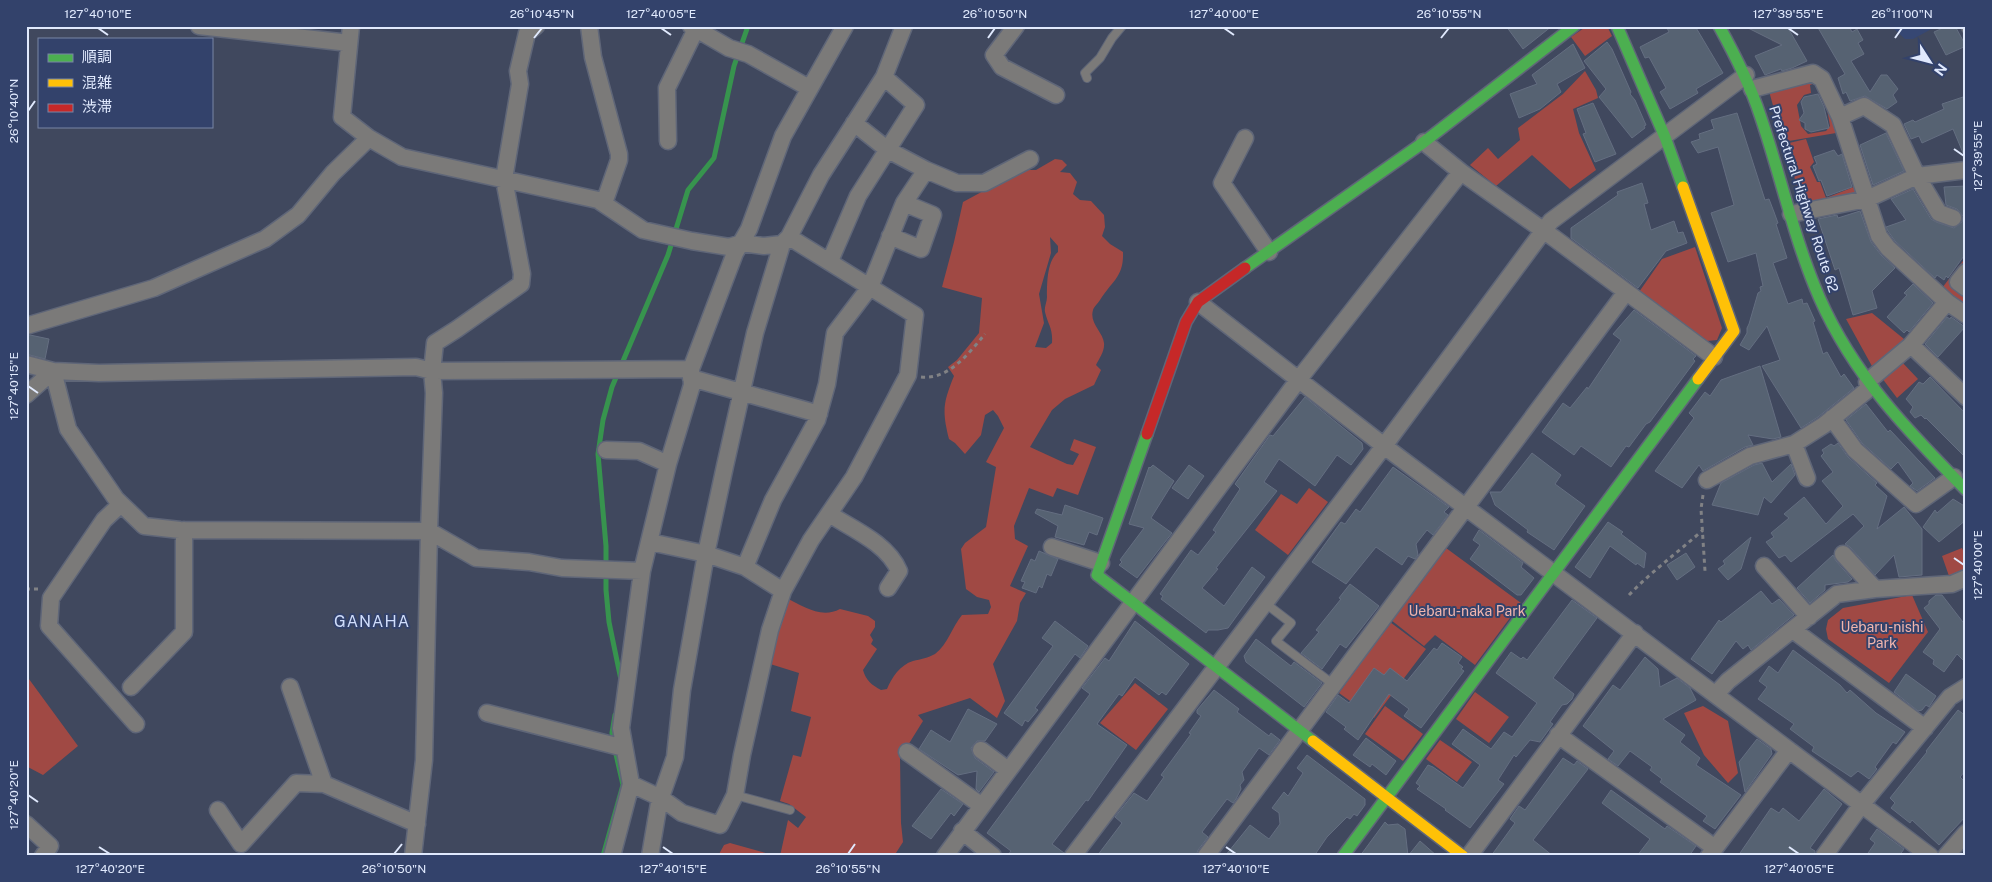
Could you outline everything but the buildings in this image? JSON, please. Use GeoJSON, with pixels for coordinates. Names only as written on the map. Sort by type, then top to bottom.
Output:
{"type":"FeatureCollection","features":[{"type":"Feature","properties":{"kind":"street"},"geometry":{"type":"LineString","coordinates":[[199,26],[349,43]]}},
{"type":"Feature","properties":{"kind":"street"},"geometry":{"type":"LineString","coordinates":[[351,26],[342,117],[369,138],[402,157],[598,200],[643,230],[684,240],[729,247],[742,243],[764,246],[785,240],[830,261],[915,315],[908,375],[854,477],[811,540],[782,590],[768,639],[735,795],[720,826],[682,813],[661,798],[631,784]]}},
{"type":"Feature","properties":{"kind":"street"},"geometry":{"type":"LineString","coordinates":[[413,856],[424,760],[434,393],[432,371],[435,343],[521,284],[522,274],[504,179],[520,84],[518,71],[527,33],[536,26]]}},
{"type":"Feature","properties":{"kind":"street"},"geometry":{"type":"LineString","coordinates":[[589,26],[592,57],[619,154],[619,160],[604,204]]}},
{"type":"Feature","properties":{"kind":"street"},"geometry":{"type":"LineString","coordinates":[[612,856],[631,784],[621,728],[642,571],[668,464],[692,385],[691,374],[736,253],[750,229],[783,136],[845,26]]}},
{"type":"Feature","properties":{"kind":"street"},"geometry":{"type":"LineString","coordinates":[[650,856],[661,798],[675,757],[682,690],[706,554],[755,333],[785,240],[821,175],[884,77],[904,26]]}},
{"type":"Feature","properties":{"kind":"street"},"geometry":{"type":"LineString","coordinates":[[1016,26],[994,55],[1002,67],[1056,95]]}},
{"type":"Feature","properties":{"kind":"street"},"geometry":{"type":"LineString","coordinates":[[1463,856],[1097,575],[1186,322],[1198,302],[1424,142],[1574,26]]}},
{"type":"Feature","properties":{"kind":"street"},"geometry":{"type":"LineString","coordinates":[[1343,856],[1734,331],[1664,137],[1617,26]]}},
{"type":"Feature","properties":{"kind":"street","name":"Prefectural Highway Route 62"},"geometry":{"type":"LineString","coordinates":[[1720,26],[1749,82],[1807,266],[1822,304],[1840,339],[1869,384],[1904,425],[1966,490]]}},
{"type":"Feature","properties":{"kind":"street"},"geometry":{"type":"LineString","coordinates":[[668,141],[666,88],[693,28],[729,48],[748,54],[809,88]]}},
{"type":"Feature","properties":{"kind":"street"},"geometry":{"type":"LineString","coordinates":[[1073,856],[1384,446],[1551,221],[1664,137],[1749,82],[1814,73],[1822,79],[1840,117],[1879,236],[1888,248],[1947,302],[1966,314]]}},
{"type":"Feature","properties":{"kind":"street"},"geometry":{"type":"LineString","coordinates":[[830,261],[858,196],[916,105],[884,77]]}},
{"type":"Feature","properties":{"kind":"street"},"geometry":{"type":"LineString","coordinates":[[1840,117],[1864,106],[1893,125],[1917,176],[1939,213],[1954,218]]}},
{"type":"Feature","properties":{"kind":"street"},"geometry":{"type":"LineString","coordinates":[[854,123],[888,150],[957,184],[984,182],[1030,159]]}},
{"type":"Feature","properties":{"kind":"street"},"geometry":{"type":"LineString","coordinates":[[26,326],[154,288],[265,239],[298,216],[332,173],[369,138]]}},
{"type":"Feature","properties":{"kind":"street"},"geometry":{"type":"LineString","coordinates":[[1245,138],[1222,183],[1269,252]]}},
{"type":"Feature","properties":{"kind":"street"},"geometry":{"type":"LineString","coordinates":[[1424,142],[1461,172],[1544,230],[1714,357]]}},
{"type":"Feature","properties":{"kind":"street"},"geometry":{"type":"LineString","coordinates":[[745,567],[773,500],[818,414],[827,384],[835,333],[870,287],[904,204],[926,170]]}},
{"type":"Feature","properties":{"kind":"street"},"geometry":{"type":"LineString","coordinates":[[1791,214],[1867,199],[1917,176],[1966,170]]}},
{"type":"Feature","properties":{"kind":"street"},"geometry":{"type":"LineString","coordinates":[[945,856],[1132,601],[1299,379],[1461,172]]}},
{"type":"Feature","properties":{"kind":"street"},"geometry":{"type":"LineString","coordinates":[[890,236],[921,249],[932,214],[904,204]]}},
{"type":"Feature","properties":{"kind":"street"},"geometry":{"type":"LineString","coordinates":[[1966,272],[1958,282],[1966,288]]}},
{"type":"Feature","properties":{"kind":"street"},"geometry":{"type":"LineString","coordinates":[[1206,856],[1626,292]]}},
{"type":"Feature","properties":{"kind":"street"},"geometry":{"type":"LineString","coordinates":[[1198,302],[1384,446],[1930,856]]}},
{"type":"Feature","properties":{"kind":"street"},"geometry":{"type":"LineString","coordinates":[[1707,480],[1750,456],[1794,444],[1832,418],[1911,344],[1947,302]]}},
{"type":"Feature","properties":{"kind":"street"},"geometry":{"type":"LineString","coordinates":[[1911,344],[1966,397]]}},
{"type":"Feature","properties":{"kind":"street"},"geometry":{"type":"LineString","coordinates":[[26,364],[53,371],[99,373],[416,367],[432,371],[630,370],[691,374],[741,392],[818,414]]}},
{"type":"Feature","properties":{"kind":"street"},"geometry":{"type":"LineString","coordinates":[[26,395],[53,371]]}},
{"type":"Feature","properties":{"kind":"street"},"geometry":{"type":"LineString","coordinates":[[53,371],[68,428],[116,499],[144,526],[184,530],[429,531],[476,558],[529,562],[562,568],[642,571]]}},
{"type":"Feature","properties":{"kind":"street"},"geometry":{"type":"LineString","coordinates":[[1832,418],[1856,450],[1916,504],[1954,477]]}},
{"type":"Feature","properties":{"kind":"street"},"geometry":{"type":"LineString","coordinates":[[1794,444],[1807,478]]}},
{"type":"Feature","properties":{"kind":"street"},"geometry":{"type":"LineString","coordinates":[[606,450],[639,451],[668,464]]}},
{"type":"Feature","properties":{"kind":"street"},"geometry":{"type":"LineString","coordinates":[[121,504],[104,520],[52,598],[49,626],[136,724]]}},
{"type":"Feature","properties":{"kind":"street"},"geometry":{"type":"LineString","coordinates":[[829,514],[881,547],[895,560],[899,571],[888,588]]}},
{"type":"Feature","properties":{"kind":"street"},"geometry":{"type":"LineString","coordinates":[[131,688],[184,632],[184,530]]}},
{"type":"Feature","properties":{"kind":"street"},"geometry":{"type":"LineString","coordinates":[[650,542],[706,554],[745,567],[782,590]]}},
{"type":"Feature","properties":{"kind":"street"},"geometry":{"type":"LineString","coordinates":[[1052,547],[1101,562]]}},
{"type":"Feature","properties":{"kind":"street"},"geometry":{"type":"LineString","coordinates":[[1843,554],[1875,589]]}},
{"type":"Feature","properties":{"kind":"street"},"geometry":{"type":"LineString","coordinates":[[1764,566],[1809,618]]}},
{"type":"Feature","properties":{"kind":"street"},"geometry":{"type":"LineString","coordinates":[[1716,694],[1728,682],[1837,594],[1875,589],[1952,584],[1966,578]]}},
{"type":"Feature","properties":{"kind":"street"},"geometry":{"type":"LineString","coordinates":[[1793,630],[1926,728]]}},
{"type":"Feature","properties":{"kind":"street"},"geometry":{"type":"LineString","coordinates":[[1469,856],[1635,633]]}},
{"type":"Feature","properties":{"kind":"street"},"geometry":{"type":"LineString","coordinates":[[290,687],[324,784]]}},
{"type":"Feature","properties":{"kind":"street"},"geometry":{"type":"LineString","coordinates":[[1824,856],[1862,804],[1950,698],[1966,687]]}},
{"type":"Feature","properties":{"kind":"street"},"geometry":{"type":"LineString","coordinates":[[487,713],[624,748]]}},
{"type":"Feature","properties":{"kind":"street"},"geometry":{"type":"LineString","coordinates":[[1558,735],[1712,852],[1789,750]]}},
{"type":"Feature","properties":{"kind":"street"},"geometry":{"type":"LineString","coordinates":[[981,750],[1008,770]]}},
{"type":"Feature","properties":{"kind":"street"},"geometry":{"type":"LineString","coordinates":[[907,752],[982,806]]}},
{"type":"Feature","properties":{"kind":"street"},"geometry":{"type":"LineString","coordinates":[[218,810],[241,844],[296,784],[324,784],[417,824]]}},
{"type":"Feature","properties":{"kind":"street"},"geometry":{"type":"LineString","coordinates":[[26,824],[50,846],[43,856]]}},
{"type":"Feature","properties":{"kind":"street"},"geometry":{"type":"LineString","coordinates":[[962,831],[993,856]]}},
{"type":"Feature","properties":{"kind":"street"},"geometry":{"type":"LineString","coordinates":[[1946,856],[1966,833]]}},
{"type":"Feature","properties":{"kind":"lane"},"geometry":{"type":"LineString","coordinates":[[1087,78],[1085,72],[1100,58],[1122,26]]}},
{"type":"Feature","properties":{"kind":"lane"},"geometry":{"type":"LineString","coordinates":[[1265,603],[1290,622],[1276,641],[1334,685]]}},
{"type":"Feature","properties":{"kind":"lane"},"geometry":{"type":"LineString","coordinates":[[735,795],[790,810]]}},
{"type":"Feature","properties":{"kind":"path"},"geometry":{"type":"LineString","coordinates":[[908,375],[929,378],[950,369],[962,360],[985,334]]}},
{"type":"Feature","properties":{"kind":"path"},"geometry":{"type":"LineString","coordinates":[[1705,571],[1700,509],[1707,480]]}},
{"type":"Feature","properties":{"kind":"path"},"geometry":{"type":"LineString","coordinates":[[1629,596],[1650,573],[1703,530]]}},
{"type":"Feature","properties":{"kind":"shaded area"},"geometry":{"type":"Polygon","coordinates":[[[1891,26],[1937,26],[1913,39],[1905,39],[1891,26]]]}},
{"type":"Feature","properties":{"kind":"green space"},"geometry":{"type":"Polygon","coordinates":[[[1587,26],[1607,26],[1612,36],[1585,56],[1571,37],[1587,26]]]}},
{"type":"Feature","properties":{"kind":"green space"},"geometry":{"type":"Polygon","coordinates":[[[1585,71],[1596,90],[1598,98],[1573,109],[1579,133],[1596,170],[1570,189],[1532,155],[1496,186],[1470,165],[1488,148],[1498,159],[1520,140],[1518,128],[1563,94],[1585,71]]]}},
{"type":"Feature","properties":{"kind":"green space"},"geometry":{"type":"Polygon","coordinates":[[[1814,80],[1815,83],[1810,85],[1811,93],[1804,95],[1797,105],[1801,126],[1808,134],[1826,131],[1830,126],[1826,103],[1836,133],[1783,142],[1769,91],[1814,80]]]}},
{"type":"Feature","properties":{"kind":"green space"},"geometry":{"type":"Polygon","coordinates":[[[1806,139],[1814,162],[1810,167],[1817,182],[1820,182],[1826,198],[1856,186],[1858,190],[1854,196],[1802,204],[1785,144],[1806,139]]]}},
{"type":"Feature","properties":{"kind":"green space"},"geometry":{"type":"Polygon","coordinates":[[[1055,159],[1062,160],[1067,165],[1060,172],[1070,173],[1077,182],[1073,194],[1080,200],[1091,201],[1104,215],[1105,227],[1102,236],[1110,244],[1123,252],[1123,260],[1122,267],[1116,278],[1093,310],[1094,323],[1103,339],[1104,346],[1102,355],[1096,365],[1101,370],[1094,385],[1065,399],[1052,410],[1030,447],[1073,465],[1079,454],[1070,450],[1074,439],[1096,447],[1078,495],[1057,488],[1053,497],[1029,488],[1014,526],[1015,539],[1028,546],[1010,586],[1026,593],[1020,603],[1017,621],[993,664],[1005,701],[997,718],[970,698],[918,715],[923,721],[900,758],[903,842],[894,856],[780,856],[788,820],[798,828],[806,817],[789,804],[780,801],[793,755],[801,757],[811,717],[791,711],[799,673],[767,663],[786,598],[819,612],[833,612],[840,609],[868,616],[875,621],[875,627],[870,635],[873,640],[871,644],[877,649],[863,670],[870,682],[881,690],[887,689],[894,676],[904,665],[935,654],[947,640],[962,615],[988,614],[991,607],[989,600],[977,597],[966,589],[961,549],[965,543],[986,527],[996,467],[986,462],[1004,428],[993,410],[985,415],[981,435],[965,454],[949,439],[945,421],[945,407],[954,376],[948,367],[957,360],[979,333],[982,298],[942,287],[963,202],[1022,170],[1036,170],[1055,159]],[[1050,237],[1051,253],[1039,294],[1044,323],[1035,347],[1046,348],[1052,343],[1051,330],[1045,308],[1048,273],[1054,256],[1058,252],[1058,246],[1050,237]]]}},
{"type":"Feature","properties":{"kind":"green space"},"geometry":{"type":"Polygon","coordinates":[[[1695,247],[1722,328],[1717,340],[1707,341],[1639,292],[1662,259],[1695,247]]]}},
{"type":"Feature","properties":{"kind":"green space"},"geometry":{"type":"Polygon","coordinates":[[[1966,257],[1966,305],[1942,288],[1966,257]]]}},
{"type":"Feature","properties":{"kind":"green space"},"geometry":{"type":"Polygon","coordinates":[[[1872,313],[1904,339],[1891,354],[1873,368],[1846,319],[1872,313]]]}},
{"type":"Feature","properties":{"kind":"green space"},"geometry":{"type":"Polygon","coordinates":[[[1901,361],[1918,379],[1897,398],[1882,378],[1901,361]]]}},
{"type":"Feature","properties":{"kind":"green space"},"geometry":{"type":"Polygon","coordinates":[[[1309,488],[1328,502],[1288,555],[1255,530],[1281,494],[1297,504],[1309,488]]]}},
{"type":"Feature","properties":{"kind":"green space","name":"Uebaru-naka Park"},"geometry":{"type":"Polygon","coordinates":[[[1446,548],[1521,603],[1475,665],[1435,635],[1424,646],[1391,620],[1446,548]]]}},
{"type":"Feature","properties":{"kind":"green space"},"geometry":{"type":"Polygon","coordinates":[[[1962,548],[1966,558],[1966,570],[1949,576],[1942,556],[1962,548]]]}},
{"type":"Feature","properties":{"kind":"green space","name":"Uebaru-nishi Park"},"geometry":{"type":"Polygon","coordinates":[[[1912,595],[1928,632],[1889,683],[1828,639],[1826,629],[1828,620],[1843,608],[1912,595]]]}},
{"type":"Feature","properties":{"kind":"green space"},"geometry":{"type":"Polygon","coordinates":[[[1390,622],[1426,649],[1374,718],[1339,693],[1390,622]]]}},
{"type":"Feature","properties":{"kind":"green space"},"geometry":{"type":"Polygon","coordinates":[[[26,675],[78,746],[43,775],[26,766],[26,675]]]}},
{"type":"Feature","properties":{"kind":"green space"},"geometry":{"type":"Polygon","coordinates":[[[1135,683],[1168,709],[1136,750],[1100,723],[1135,683]]]}},
{"type":"Feature","properties":{"kind":"green space"},"geometry":{"type":"Polygon","coordinates":[[[1475,692],[1509,717],[1489,743],[1456,719],[1475,692]]]}},
{"type":"Feature","properties":{"kind":"green space"},"geometry":{"type":"Polygon","coordinates":[[[1385,706],[1423,734],[1403,761],[1365,734],[1385,706]]]}},
{"type":"Feature","properties":{"kind":"green space"},"geometry":{"type":"Polygon","coordinates":[[[1703,706],[1728,721],[1738,773],[1728,783],[1704,755],[1684,713],[1703,706]]]}},
{"type":"Feature","properties":{"kind":"green space"},"geometry":{"type":"Polygon","coordinates":[[[1440,740],[1472,762],[1457,782],[1426,759],[1440,740]]]}},
{"type":"Feature","properties":{"kind":"green space"},"geometry":{"type":"Polygon","coordinates":[[[730,843],[776,856],[718,856],[724,845],[730,843]]]}},
{"type":"Feature","properties":{"kind":"waterway"},"geometry":{"type":"LineString","coordinates":[[621,680],[609,622],[606,590],[606,546],[598,454],[603,420],[612,387],[668,255],[688,190],[714,158],[734,66],[748,26]]}},
{"type":"Feature","properties":{"kind":"waterway"},"geometry":{"type":"LineString","coordinates":[[613,741],[612,733],[615,715]]}},
{"type":"Feature","properties":{"kind":"waterway"},"geometry":{"type":"LineString","coordinates":[[603,856],[623,785],[615,750]]}},
{"type":"Feature","properties":{"kind":"traffic: fast"},"geometry":{"type":"LineString","coordinates":[[1245,268],[1424,142],[1574,26]]}},
{"type":"Feature","properties":{"kind":"traffic: fast"},"geometry":{"type":"LineString","coordinates":[[1617,26],[1665,137],[1683,187]]}},
{"type":"Feature","properties":{"kind":"traffic: fast"},"geometry":{"type":"LineString","coordinates":[[1719,26],[1752,92],[1811,277],[1834,327],[1849,353],[1884,401],[1903,424],[1966,490]]}},
{"type":"Feature","properties":{"kind":"traffic: fast"},"geometry":{"type":"LineString","coordinates":[[1343,856],[1698,379]]}},
{"type":"Feature","properties":{"kind":"traffic: fast"},"geometry":{"type":"LineString","coordinates":[[1147,434],[1097,575],[1313,741]]}},
{"type":"Feature","properties":{"kind":"traffic: slow"},"geometry":{"type":"LineString","coordinates":[[1683,187],[1734,331],[1698,379]]}},
{"type":"Feature","properties":{"kind":"traffic: slow"},"geometry":{"type":"LineString","coordinates":[[1313,741],[1463,856]]}},
{"type":"Feature","properties":{"kind":"traffic: jam"},"geometry":{"type":"LineString","coordinates":[[1147,434],[1186,322],[1198,302],[1245,268]]}},
{"type":"Feature","properties":{"kind":"district","name":"GANAHA"},"geometry":{"type":"Point","coordinates":[372,621]}}]}
